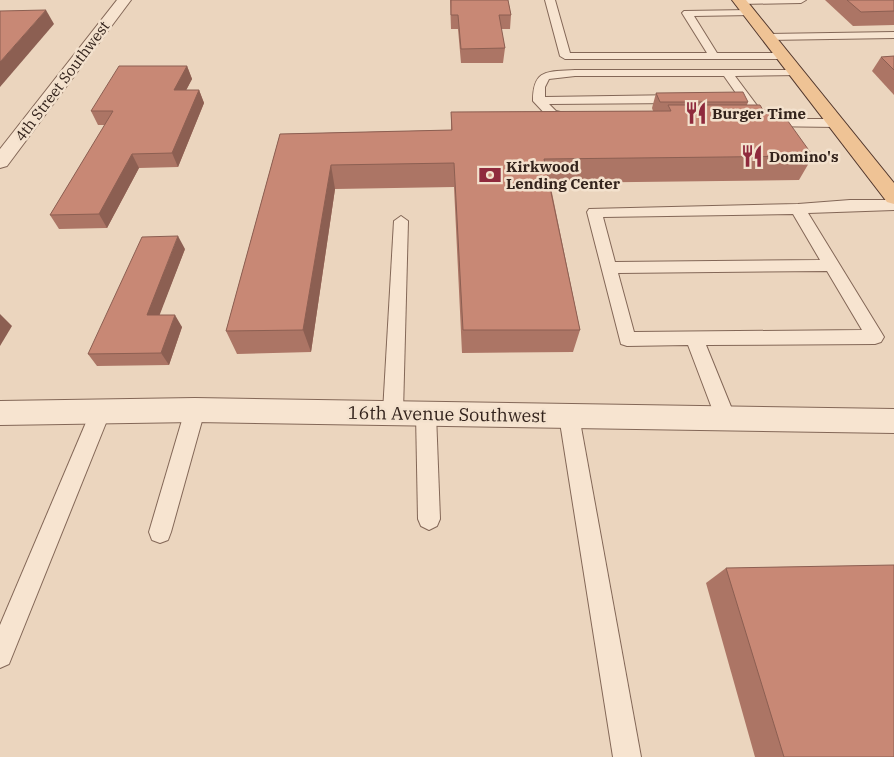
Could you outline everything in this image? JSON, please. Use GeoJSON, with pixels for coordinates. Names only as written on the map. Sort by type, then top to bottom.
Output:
{"type":"FeatureCollection","features":[{"type":"Feature","properties":{"kind":"main road"},"geometry":{"type":"LineString","coordinates":[[743,4],[894,197]]}},
{"type":"Feature","properties":{"kind":"street","name":"4th Street Southwest"},"geometry":{"type":"LineString","coordinates":[[0,162],[124,0]]}},
{"type":"Feature","properties":{"kind":"street","name":"16th Avenue Southwest"},"geometry":{"type":"LineString","coordinates":[[0,413],[100,413],[195,410],[894,422]]}},
{"type":"Feature","properties":{"kind":"lane"},"geometry":{"type":"LineString","coordinates":[[550,0],[565,56],[783,56]]}},
{"type":"Feature","properties":{"kind":"lane"},"geometry":{"type":"LineString","coordinates":[[714,56],[687,12],[743,4],[800,0]]}},
{"type":"Feature","properties":{"kind":"lane"},"geometry":{"type":"LineString","coordinates":[[768,37],[894,35]]}},
{"type":"Feature","properties":{"kind":"lane"},"geometry":{"type":"LineString","coordinates":[[538,101],[539,87],[545,76],[575,73],[796,73]]}},
{"type":"Feature","properties":{"kind":"lane"},"geometry":{"type":"LineString","coordinates":[[727,73],[739,99],[763,123]]}},
{"type":"Feature","properties":{"kind":"lane"},"geometry":{"type":"LineString","coordinates":[[538,101],[695,99]]}},
{"type":"Feature","properties":{"kind":"lane"},"geometry":{"type":"LineString","coordinates":[[538,101],[552,114],[584,121]]}},
{"type":"Feature","properties":{"kind":"lane"},"geometry":{"type":"LineString","coordinates":[[744,123],[836,123]]}},
{"type":"Feature","properties":{"kind":"lane"},"geometry":{"type":"LineString","coordinates":[[798,210],[875,337],[627,339],[594,212],[798,210],[850,205],[894,205]]}},
{"type":"Feature","properties":{"kind":"lane"},"geometry":{"type":"LineString","coordinates":[[393,412],[401,221]]}},
{"type":"Feature","properties":{"kind":"lane"},"geometry":{"type":"LineString","coordinates":[[608,268],[831,265]]}},
{"type":"Feature","properties":{"kind":"lane"},"geometry":{"type":"LineString","coordinates":[[695,339],[726,419]]}},
{"type":"Feature","properties":{"kind":"lane"},"geometry":{"type":"LineString","coordinates":[[160,532],[195,410]]}},
{"type":"Feature","properties":{"kind":"lane"},"geometry":{"type":"LineString","coordinates":[[0,655],[100,413]]}},
{"type":"Feature","properties":{"kind":"lane"},"geometry":{"type":"LineString","coordinates":[[426,414],[429,519]]}},
{"type":"Feature","properties":{"kind":"lane"},"geometry":{"type":"LineString","coordinates":[[569,416],[627,757]]}},
{"type":"Feature","properties":{"kind":"building"},"geometry":{"type":"Polygon","coordinates":[[[451,0],[508,0],[511,15],[499,15],[505,48],[461,49],[458,15],[451,15],[451,0]]]}},
{"type":"Feature","properties":{"kind":"building"},"geometry":{"type":"Polygon","coordinates":[[[847,0],[894,0],[894,11],[861,12],[847,0]]]}},
{"type":"Feature","properties":{"kind":"building"},"geometry":{"type":"Polygon","coordinates":[[[46,10],[0,62],[0,11],[46,10]]]}},
{"type":"Feature","properties":{"kind":"building"},"geometry":{"type":"Polygon","coordinates":[[[894,56],[894,70],[881,57],[894,56]]]}},
{"type":"Feature","properties":{"kind":"building"},"geometry":{"type":"Polygon","coordinates":[[[119,66],[187,66],[174,90],[199,90],[172,153],[132,154],[99,214],[50,215],[113,111],[91,111],[119,66]]]}},
{"type":"Feature","properties":{"kind":"building"},"geometry":{"type":"Polygon","coordinates":[[[743,92],[748,102],[660,102],[656,93],[743,92]]]}},
{"type":"Feature","properties":{"kind":"building"},"geometry":{"type":"Polygon","coordinates":[[[668,105],[760,105],[763,110],[780,110],[813,156],[544,159],[580,330],[463,330],[454,163],[331,165],[303,330],[226,331],[280,134],[452,130],[451,112],[671,111],[668,105]]]}},
{"type":"Feature","properties":{"kind":"building"},"geometry":{"type":"Polygon","coordinates":[[[178,236],[147,315],[175,315],[161,353],[88,354],[142,237],[178,236]]]}},
{"type":"Feature","properties":{"kind":"building"},"geometry":{"type":"Polygon","coordinates":[[[894,565],[894,757],[784,757],[726,568],[894,565]]]}},
{"type":"Feature","properties":{"kind":"place","name":"Burger Time"},"geometry":{"type":"Point","coordinates":[696,113]}},
{"type":"Feature","properties":{"kind":"place","name":"Domino's"},"geometry":{"type":"Point","coordinates":[752,156]}},
{"type":"Feature","properties":{"kind":"place","name":"Kirkwood Lending Center"},"geometry":{"type":"Point","coordinates":[490,175]}}]}
